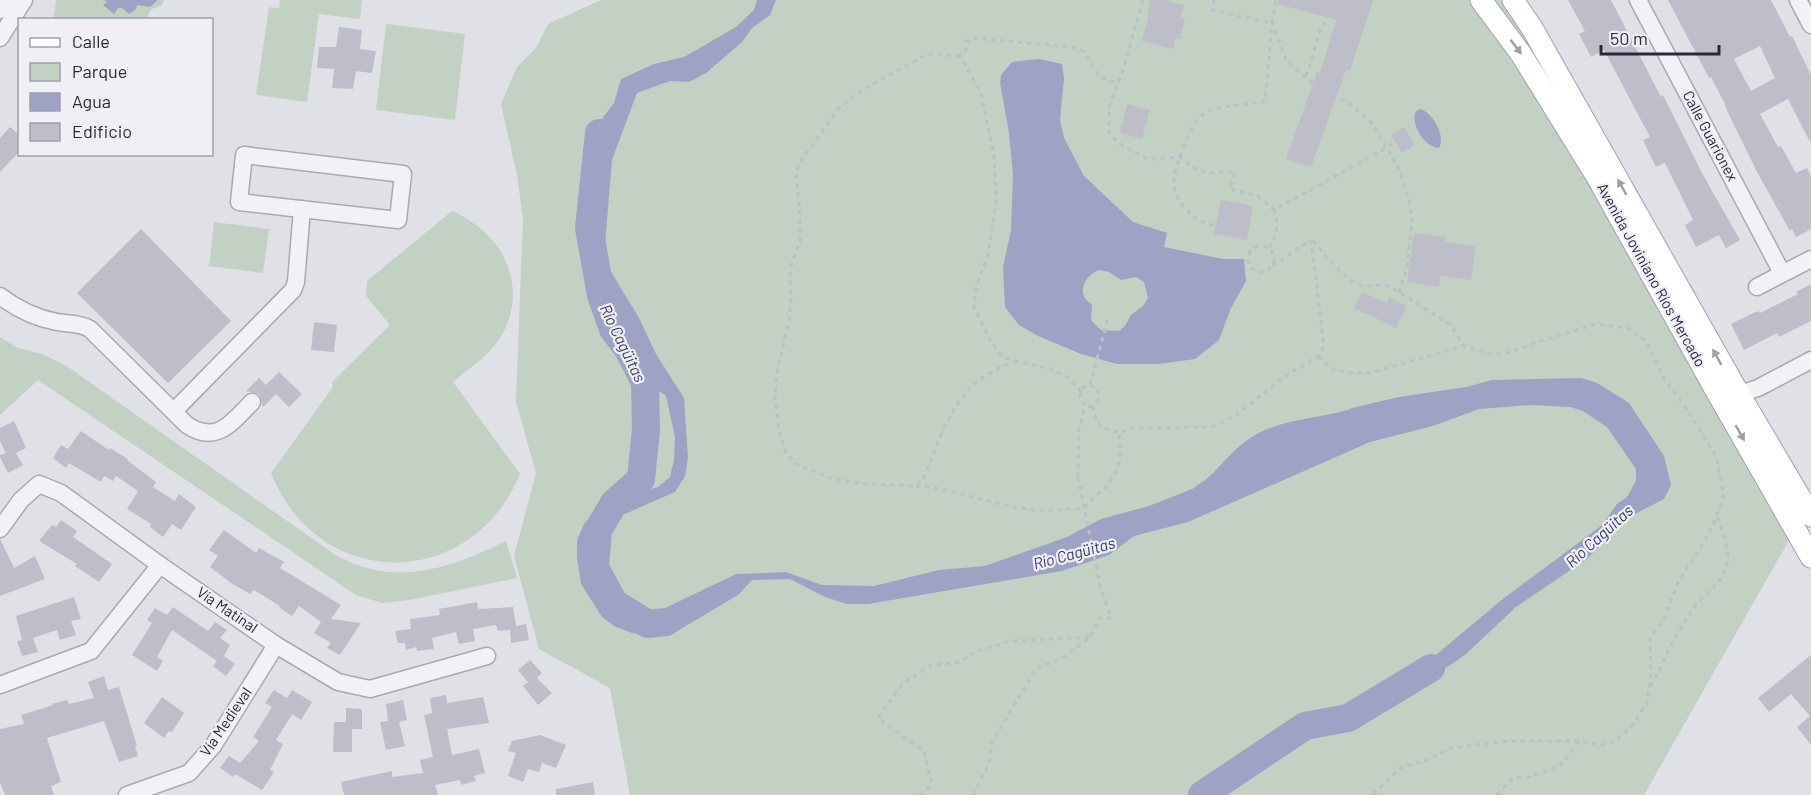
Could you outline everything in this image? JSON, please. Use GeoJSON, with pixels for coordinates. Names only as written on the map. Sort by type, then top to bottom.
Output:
{"type":"FeatureCollection","features":[{"type":"Feature","properties":{"kind":"main road","name":"Avenida Joviniano Ríos Mercado"},"geometry":{"type":"LineString","coordinates":[[1481,0],[1521,54],[1730,398],[1811,516]]}},
{"type":"Feature","properties":{"kind":"main road","name":"Avenida Joviniano Ríos Mercado"},"geometry":{"type":"LineString","coordinates":[[1513,0],[1532,28],[1730,398],[1811,557]]}},
{"type":"Feature","properties":{"kind":"street"},"geometry":{"type":"LineString","coordinates":[[0,10],[6,0]]}},
{"type":"Feature","properties":{"kind":"street"},"geometry":{"type":"LineString","coordinates":[[0,38],[24,0]]}},
{"type":"Feature","properties":{"kind":"street","name":"Calle Guarionex"},"geometry":{"type":"LineString","coordinates":[[1638,0],[1782,273]]}},
{"type":"Feature","properties":{"kind":"street"},"geometry":{"type":"LineString","coordinates":[[1798,0],[1811,25]]}},
{"type":"Feature","properties":{"kind":"street"},"geometry":{"type":"LineString","coordinates":[[244,155],[404,174],[398,220],[302,209],[239,202],[244,155]]}},
{"type":"Feature","properties":{"kind":"street"},"geometry":{"type":"LineString","coordinates":[[174,411],[293,290],[296,282],[302,209]]}},
{"type":"Feature","properties":{"kind":"street"},"geometry":{"type":"LineString","coordinates":[[1757,287],[1811,259]]}},
{"type":"Feature","properties":{"kind":"street"},"geometry":{"type":"LineString","coordinates":[[0,296],[18,308],[40,318],[90,329],[192,428],[210,433],[223,430],[252,402]]}},
{"type":"Feature","properties":{"kind":"street"},"geometry":{"type":"LineString","coordinates":[[1730,398],[1758,388],[1811,360]]}},
{"type":"Feature","properties":{"kind":"street","name":"Vía Matinal"},"geometry":{"type":"LineString","coordinates":[[0,529],[21,500],[39,484],[61,493],[276,645],[338,682],[370,689],[487,656]]}},
{"type":"Feature","properties":{"kind":"street"},"geometry":{"type":"LineString","coordinates":[[0,685],[91,651],[160,565]]}},
{"type":"Feature","properties":{"kind":"street","name":"Vía Medieval"},"geometry":{"type":"LineString","coordinates":[[128,795],[189,773],[213,746],[276,645]]}},
{"type":"Feature","properties":{"kind":"path"},"geometry":{"type":"LineString","coordinates":[[1143,0],[1109,107],[1109,132],[1118,143],[1151,159],[1180,157],[1190,166],[1206,173],[1236,171],[1230,189],[1258,196],[1274,210],[1278,227],[1274,241],[1269,248]]}},
{"type":"Feature","properties":{"kind":"path"},"geometry":{"type":"LineString","coordinates":[[1214,0],[1212,10],[1272,22]]}},
{"type":"Feature","properties":{"kind":"path"},"geometry":{"type":"LineString","coordinates":[[1214,225],[1195,219],[1179,202],[1174,189],[1174,178],[1190,131],[1206,113],[1244,103],[1265,101],[1276,0]]}},
{"type":"Feature","properties":{"kind":"path"},"geometry":{"type":"LineString","coordinates":[[1305,76],[1321,27],[1326,22],[1333,0]]}},
{"type":"Feature","properties":{"kind":"path"},"geometry":{"type":"LineString","coordinates":[[1272,22],[1286,60],[1311,82],[1358,110],[1371,122],[1404,182],[1412,220],[1407,269],[1399,292]]}},
{"type":"Feature","properties":{"kind":"path"},"geometry":{"type":"LineString","coordinates":[[1117,84],[1100,77],[1083,51],[1072,47],[971,38],[966,42],[966,50],[960,56],[928,54],[862,90],[838,108],[799,164],[796,178],[800,241],[790,269],[791,301],[784,348],[777,372],[775,398],[779,431],[786,454],[796,464],[833,479],[867,484],[943,489],[977,499],[1041,511],[1083,507],[1109,485],[1117,471],[1121,455],[1119,433]]}},
{"type":"Feature","properties":{"kind":"path"},"geometry":{"type":"LineString","coordinates":[[960,56],[981,93],[992,148],[996,194],[988,254],[976,287],[974,307],[997,351],[1004,358],[1052,369],[1069,378],[1081,392]]}},
{"type":"Feature","properties":{"kind":"path"},"geometry":{"type":"LineString","coordinates":[[1274,210],[1395,143]]}},
{"type":"Feature","properties":{"kind":"path"},"geometry":{"type":"LineString","coordinates":[[1269,248],[1256,247],[1249,253],[1248,262],[1252,269],[1260,273],[1269,270],[1311,240]]}},
{"type":"Feature","properties":{"kind":"path"},"geometry":{"type":"LineString","coordinates":[[1311,240],[1348,278],[1359,285],[1370,286],[1378,283],[1389,286],[1450,324],[1464,346]]}},
{"type":"Feature","properties":{"kind":"path"},"geometry":{"type":"LineString","coordinates":[[1093,407],[1097,422],[1101,427],[1119,433],[1133,428],[1211,427],[1236,416],[1284,376],[1318,356],[1324,346],[1311,240]]}},
{"type":"Feature","properties":{"kind":"path"},"geometry":{"type":"LineString","coordinates":[[1269,248],[1275,259],[1272,267]]}},
{"type":"Feature","properties":{"kind":"path"},"geometry":{"type":"LineString","coordinates":[[1090,385],[1108,318]]}},
{"type":"Feature","properties":{"kind":"path"},"geometry":{"type":"LineString","coordinates":[[1318,356],[1332,369],[1350,373],[1370,373],[1464,346],[1491,354],[1511,352],[1596,324],[1628,328],[1647,342],[1664,379],[1684,405],[1716,456],[1724,497],[1698,552],[1678,582],[1665,616],[1650,640],[1651,676],[1647,703],[1631,727],[1615,741],[1602,745],[1580,741],[1508,741],[1451,748],[1426,760],[1400,768],[1372,795]]}},
{"type":"Feature","properties":{"kind":"path"},"geometry":{"type":"LineString","coordinates":[[914,486],[923,480],[944,427],[958,403],[973,384],[1000,367],[1019,361]]}},
{"type":"Feature","properties":{"kind":"path"},"geometry":{"type":"LineString","coordinates":[[973,795],[989,764],[992,742],[1036,669],[1062,658],[1090,637],[1099,618],[1111,618],[1100,586],[1078,477],[1079,430],[1085,406],[1080,396],[1083,387],[1090,385],[1097,389],[1100,395],[1093,407]]}},
{"type":"Feature","properties":{"kind":"path"},"geometry":{"type":"LineString","coordinates":[[1085,406],[1093,407]]}},
{"type":"Feature","properties":{"kind":"path"},"geometry":{"type":"LineString","coordinates":[[1649,688],[1692,610],[1718,585],[1724,575],[1728,556],[1717,515]]}},
{"type":"Feature","properties":{"kind":"path"},"geometry":{"type":"LineString","coordinates":[[920,795],[932,785],[924,751],[878,718],[903,682],[932,665],[959,662],[977,651],[1011,641],[1090,637]]}},
{"type":"Feature","properties":{"kind":"path"},"geometry":{"type":"LineString","coordinates":[[1497,795],[1514,778],[1528,777],[1560,766],[1580,741]]}},
{"type":"Feature","properties":{"kind":"green space"},"geometry":{"type":"Polygon","coordinates":[[[56,0],[164,0],[162,5],[150,10],[147,18],[55,18],[56,0]]]}},
{"type":"Feature","properties":{"kind":"green space"},"geometry":{"type":"Polygon","coordinates":[[[280,0],[362,0],[360,19],[319,14],[307,102],[256,95],[269,7],[279,8],[280,0]]]}},
{"type":"Feature","properties":{"kind":"green space"},"geometry":{"type":"Polygon","coordinates":[[[601,0],[1502,0],[1529,38],[1807,509],[1644,795],[630,795],[610,688],[539,649],[514,556],[536,473],[516,402],[523,219],[517,175],[501,104],[517,67],[536,48],[548,24],[601,0]]]}},
{"type":"Feature","properties":{"kind":"green space"},"geometry":{"type":"Polygon","coordinates":[[[386,24],[465,34],[455,120],[376,110],[386,24]]]}},
{"type":"Feature","properties":{"kind":"green space"},"geometry":{"type":"Polygon","coordinates":[[[452,211],[470,220],[498,247],[507,264],[512,281],[513,300],[509,319],[495,345],[453,382],[520,474],[497,513],[467,540],[432,557],[395,562],[358,557],[323,540],[293,512],[271,473],[333,387],[332,382],[390,325],[366,296],[367,281],[452,211]]]}},
{"type":"Feature","properties":{"kind":"green space"},"geometry":{"type":"Polygon","coordinates":[[[214,222],[269,229],[263,273],[209,266],[214,222]]]}},
{"type":"Feature","properties":{"kind":"green space"},"geometry":{"type":"Polygon","coordinates":[[[0,337],[18,348],[42,354],[65,365],[337,556],[359,566],[380,571],[423,571],[464,559],[506,541],[517,578],[409,600],[382,603],[356,595],[38,380],[0,415],[0,337]]]}},
{"type":"Feature","properties":{"kind":"water"},"geometry":{"type":"Polygon","coordinates":[[[104,0],[157,1],[150,7],[137,5],[136,9],[129,14],[122,8],[118,8],[114,14],[103,5],[107,2],[104,0]]]}},
{"type":"Feature","properties":{"kind":"water"},"geometry":{"type":"Polygon","coordinates":[[[757,0],[776,0],[770,15],[752,28],[742,42],[706,73],[689,82],[670,81],[637,93],[612,160],[605,244],[610,270],[639,318],[656,354],[684,398],[688,458],[685,476],[675,492],[611,520],[600,522],[590,538],[601,588],[610,601],[629,614],[659,611],[736,574],[786,572],[822,585],[874,586],[939,570],[985,566],[1067,537],[1101,519],[1149,506],[1268,459],[1293,445],[1319,425],[1352,408],[1492,380],[1581,378],[1597,383],[1629,403],[1664,456],[1671,485],[1664,499],[1625,519],[1587,559],[1516,607],[1466,654],[1449,666],[1400,691],[1396,684],[1413,674],[1504,598],[1601,526],[1617,504],[1627,497],[1636,481],[1636,469],[1607,427],[1583,411],[1570,407],[1530,405],[1479,409],[1433,426],[1370,442],[1188,522],[1134,536],[1109,555],[1062,571],[868,604],[847,604],[825,597],[790,579],[752,580],[738,595],[674,633],[648,635],[632,633],[614,626],[602,617],[581,584],[577,540],[585,522],[638,493],[658,487],[670,477],[674,460],[675,437],[666,396],[647,382],[631,364],[610,306],[591,269],[592,245],[584,224],[597,198],[597,179],[588,156],[591,141],[604,116],[614,103],[621,79],[654,64],[684,57],[736,27],[754,10],[757,0]]]}},
{"type":"Feature","properties":{"kind":"water"},"geometry":{"type":"Polygon","coordinates":[[[1039,59],[1062,64],[1064,78],[1060,120],[1064,138],[1084,176],[1133,222],[1167,233],[1164,247],[1223,259],[1244,259],[1246,281],[1231,308],[1219,340],[1195,359],[1158,364],[1117,364],[1081,354],[1038,336],[1019,325],[1005,307],[1003,267],[1011,230],[1013,175],[1009,133],[1000,83],[1001,75],[1012,62],[1039,59]],[[1099,270],[1092,274],[1084,285],[1083,294],[1092,305],[1091,320],[1101,330],[1119,331],[1148,298],[1144,282],[1136,277],[1121,280],[1109,272],[1099,270]]]}},
{"type":"Feature","properties":{"kind":"water"},"geometry":{"type":"Polygon","coordinates":[[[1421,109],[1430,116],[1440,132],[1439,148],[1428,144],[1417,128],[1416,111],[1421,109]]]}},
{"type":"Feature","properties":{"kind":"building"},"geometry":{"type":"Polygon","coordinates":[[[1150,0],[1164,0],[1184,5],[1180,18],[1185,19],[1180,39],[1175,38],[1173,49],[1142,41],[1150,0]]]}},
{"type":"Feature","properties":{"kind":"building"},"geometry":{"type":"Polygon","coordinates":[[[1279,0],[1373,0],[1350,71],[1346,70],[1311,167],[1286,159],[1317,72],[1320,73],[1336,20],[1278,4],[1279,0]]]}},
{"type":"Feature","properties":{"kind":"building"},"geometry":{"type":"Polygon","coordinates":[[[1568,0],[1611,0],[1661,97],[1663,95],[1703,175],[1740,240],[1726,248],[1719,235],[1696,247],[1685,225],[1693,220],[1665,163],[1656,167],[1643,140],[1650,137],[1604,50],[1591,57],[1579,34],[1585,31],[1568,0]]]}},
{"type":"Feature","properties":{"kind":"building"},"geometry":{"type":"Polygon","coordinates":[[[1668,0],[1771,0],[1811,75],[1811,144],[1788,99],[1760,114],[1778,147],[1781,146],[1796,173],[1807,168],[1811,176],[1811,229],[1796,237],[1792,229],[1790,231],[1757,172],[1711,77],[1709,78],[1668,0]],[[1760,46],[1734,59],[1751,91],[1775,78],[1760,46]]]}},
{"type":"Feature","properties":{"kind":"building"},"geometry":{"type":"Polygon","coordinates":[[[339,27],[362,30],[360,49],[376,51],[372,73],[356,71],[353,89],[332,88],[334,69],[317,68],[319,47],[336,47],[339,27]]]}},
{"type":"Feature","properties":{"kind":"building"},"geometry":{"type":"Polygon","coordinates":[[[1127,104],[1150,110],[1142,139],[1120,133],[1127,104]]]}},
{"type":"Feature","properties":{"kind":"building"},"geometry":{"type":"Polygon","coordinates":[[[10,127],[18,134],[18,153],[0,172],[0,138],[10,127]]]}},
{"type":"Feature","properties":{"kind":"building"},"geometry":{"type":"Polygon","coordinates":[[[1404,127],[1415,145],[1402,153],[1391,135],[1404,127]]]}},
{"type":"Feature","properties":{"kind":"building"},"geometry":{"type":"Polygon","coordinates":[[[1221,200],[1253,206],[1247,240],[1214,234],[1221,200]]]}},
{"type":"Feature","properties":{"kind":"building"},"geometry":{"type":"Polygon","coordinates":[[[141,229],[231,321],[168,383],[77,293],[141,229]]]}},
{"type":"Feature","properties":{"kind":"building"},"geometry":{"type":"Polygon","coordinates":[[[1414,233],[1445,237],[1445,242],[1476,246],[1471,280],[1440,276],[1439,287],[1407,282],[1414,233]]]}},
{"type":"Feature","properties":{"kind":"building"},"geometry":{"type":"Polygon","coordinates":[[[1811,284],[1811,321],[1779,337],[1777,333],[1744,350],[1731,324],[1751,314],[1759,311],[1760,313],[1798,294],[1796,292],[1811,284]]]}},
{"type":"Feature","properties":{"kind":"building"},"geometry":{"type":"Polygon","coordinates":[[[1362,292],[1387,303],[1389,297],[1407,306],[1396,328],[1354,308],[1362,292]]]}},
{"type":"Feature","properties":{"kind":"building"},"geometry":{"type":"Polygon","coordinates":[[[314,322],[337,325],[334,352],[311,350],[314,322]]]}},
{"type":"Feature","properties":{"kind":"building"},"geometry":{"type":"Polygon","coordinates":[[[279,372],[302,394],[289,407],[276,394],[263,407],[259,394],[246,391],[259,378],[266,385],[279,372]]]}},
{"type":"Feature","properties":{"kind":"building"},"geometry":{"type":"Polygon","coordinates":[[[14,421],[26,448],[16,453],[23,465],[8,473],[0,457],[6,453],[0,441],[0,428],[14,421]]]}},
{"type":"Feature","properties":{"kind":"building"},"geometry":{"type":"Polygon","coordinates":[[[81,431],[109,450],[110,448],[128,459],[156,482],[153,487],[175,501],[179,494],[196,507],[181,530],[172,524],[163,537],[150,527],[151,524],[127,509],[138,491],[116,476],[113,481],[104,476],[101,482],[69,463],[66,468],[53,458],[61,445],[68,449],[81,431]]]}},
{"type":"Feature","properties":{"kind":"building"},"geometry":{"type":"Polygon","coordinates":[[[61,520],[77,531],[73,537],[112,564],[99,582],[75,566],[77,564],[39,541],[52,525],[56,527],[61,520]]]}},
{"type":"Feature","properties":{"kind":"building"},"geometry":{"type":"Polygon","coordinates":[[[224,530],[256,553],[259,548],[284,562],[280,568],[341,605],[331,619],[361,623],[340,655],[327,648],[331,643],[314,633],[321,622],[299,606],[292,616],[254,590],[250,594],[231,583],[210,567],[218,556],[209,550],[224,530]]]}},
{"type":"Feature","properties":{"kind":"building"},"geometry":{"type":"Polygon","coordinates":[[[0,539],[14,568],[35,556],[45,579],[0,596],[0,539]]]}},
{"type":"Feature","properties":{"kind":"building"},"geometry":{"type":"Polygon","coordinates":[[[74,597],[81,619],[71,621],[76,635],[60,640],[57,630],[33,638],[38,652],[22,656],[17,641],[22,640],[16,616],[74,597]]]}},
{"type":"Feature","properties":{"kind":"building"},"geometry":{"type":"Polygon","coordinates":[[[477,602],[478,609],[513,607],[516,626],[526,624],[529,640],[511,643],[510,630],[498,631],[496,625],[473,629],[475,641],[459,644],[456,632],[432,638],[434,649],[417,651],[416,647],[406,650],[405,643],[398,643],[395,631],[411,629],[410,619],[440,615],[439,609],[477,602]]]}},
{"type":"Feature","properties":{"kind":"building"},"geometry":{"type":"Polygon","coordinates":[[[173,607],[208,631],[215,622],[227,630],[220,638],[230,645],[224,656],[235,664],[226,676],[213,666],[217,661],[172,630],[157,657],[163,661],[157,671],[132,655],[152,623],[147,620],[155,608],[167,615],[173,607]]]}},
{"type":"Feature","properties":{"kind":"building"},"geometry":{"type":"Polygon","coordinates":[[[1811,655],[1811,745],[1797,727],[1810,716],[1791,694],[1769,712],[1758,698],[1811,655]]]}},
{"type":"Feature","properties":{"kind":"building"},"geometry":{"type":"Polygon","coordinates":[[[530,660],[542,673],[537,678],[552,693],[538,705],[523,686],[528,682],[518,670],[530,660]]]}},
{"type":"Feature","properties":{"kind":"building"},"geometry":{"type":"Polygon","coordinates":[[[104,676],[108,690],[119,687],[138,756],[119,762],[104,721],[47,738],[61,782],[51,786],[54,795],[5,795],[0,782],[0,729],[24,724],[21,715],[52,704],[67,700],[69,704],[94,698],[88,682],[104,676]]]}},
{"type":"Feature","properties":{"kind":"building"},"geometry":{"type":"Polygon","coordinates":[[[274,690],[287,698],[292,690],[312,702],[301,720],[292,714],[276,740],[283,744],[270,770],[274,772],[262,790],[235,774],[233,777],[220,768],[229,756],[240,763],[259,741],[253,737],[272,707],[265,703],[274,690]]]}},
{"type":"Feature","properties":{"kind":"building"},"geometry":{"type":"Polygon","coordinates":[[[446,695],[447,703],[483,697],[489,723],[447,729],[452,755],[479,749],[485,773],[474,776],[476,781],[461,785],[460,780],[435,785],[438,795],[344,795],[341,782],[392,771],[392,777],[423,773],[420,760],[433,757],[424,715],[432,713],[430,698],[446,695]]]}},
{"type":"Feature","properties":{"kind":"building"},"geometry":{"type":"Polygon","coordinates":[[[162,697],[184,713],[172,732],[169,731],[164,738],[144,723],[162,697]]]}},
{"type":"Feature","properties":{"kind":"building"},"geometry":{"type":"Polygon","coordinates":[[[403,700],[407,720],[399,722],[405,746],[386,750],[380,722],[388,721],[386,704],[403,700]]]}},
{"type":"Feature","properties":{"kind":"building"},"geometry":{"type":"Polygon","coordinates":[[[346,708],[362,709],[362,729],[352,729],[352,752],[333,752],[334,722],[346,722],[346,708]]]}},
{"type":"Feature","properties":{"kind":"building"},"geometry":{"type":"Polygon","coordinates":[[[540,735],[566,745],[556,768],[542,763],[539,772],[528,769],[523,782],[508,776],[516,753],[508,751],[512,741],[540,735]]]}},
{"type":"Feature","properties":{"kind":"building"},"geometry":{"type":"Polygon","coordinates":[[[593,782],[595,795],[556,795],[556,789],[593,782]]]}},
{"type":"Feature","properties":{"kind":"waterway","name":"Río Cagüitas"},"geometry":{"type":"LineString","coordinates":[[599,133],[589,228],[601,295],[613,329],[628,349],[645,382],[646,429],[641,479],[614,503],[598,530],[595,568],[614,603],[648,624],[666,622]]}},
{"type":"Feature","properties":{"kind":"waterway","name":"Río Cagüitas"},"geometry":{"type":"LineString","coordinates":[[1205,497],[1219,487],[1249,456],[1267,445],[1290,436],[1349,424]]}},
{"type":"Feature","properties":{"kind":"waterway","name":"Río Cagüitas"},"geometry":{"type":"LineString","coordinates":[[1202,795],[1305,726],[1348,718],[1431,668]]}}]}
